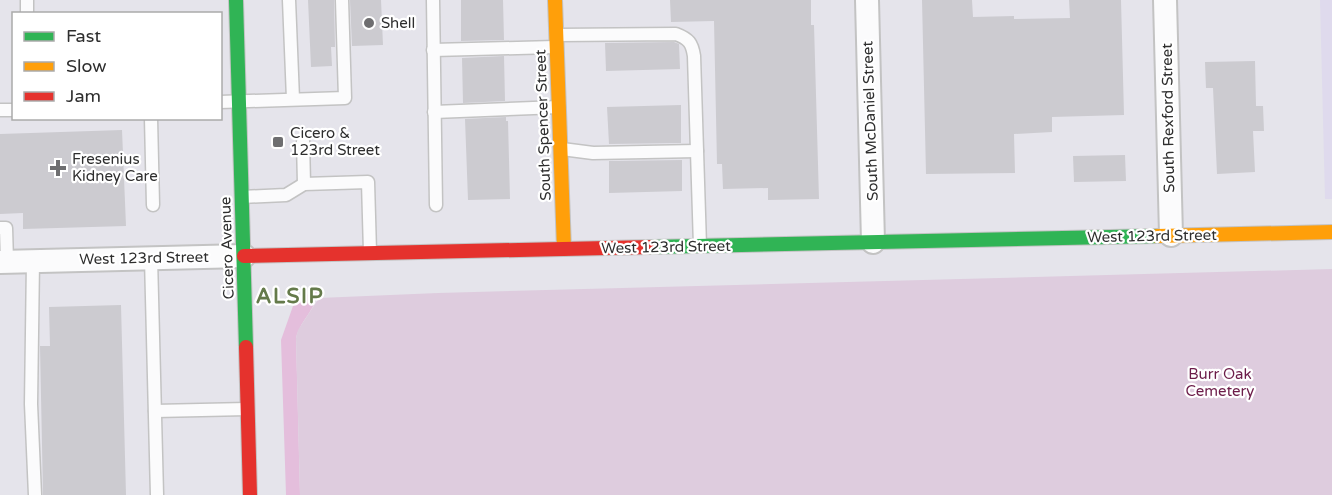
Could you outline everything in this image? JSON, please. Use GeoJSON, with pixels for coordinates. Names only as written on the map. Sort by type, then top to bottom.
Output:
{"type":"FeatureCollection","features":[{"type":"Feature","properties":{"kind":"street","name":"Cicero Avenue"},"geometry":{"type":"LineString","coordinates":[[236,0],[250,495]]}},
{"type":"Feature","properties":{"kind":"street","name":"South Spencer Street"},"geometry":{"type":"LineString","coordinates":[[555,0],[564,249]]}},
{"type":"Feature","properties":{"kind":"street","name":"South McDaniel Street"},"geometry":{"type":"LineString","coordinates":[[867,0],[873,242]]}},
{"type":"Feature","properties":{"kind":"street","name":"South Rexford Street"},"geometry":{"type":"LineString","coordinates":[[1165,0],[1171,235]]}},
{"type":"Feature","properties":{"kind":"street","name":"West 123rd Street"},"geometry":{"type":"LineString","coordinates":[[4,262],[1332,232]]}},
{"type":"Feature","properties":{"kind":"lane"},"geometry":{"type":"LineString","coordinates":[[289,0],[293,99]]}},
{"type":"Feature","properties":{"kind":"lane"},"geometry":{"type":"LineString","coordinates":[[222,102],[345,98],[342,0]]}},
{"type":"Feature","properties":{"kind":"lane"},"geometry":{"type":"LineString","coordinates":[[433,0],[436,205]]}},
{"type":"Feature","properties":{"kind":"lane"},"geometry":{"type":"LineString","coordinates":[[433,50],[676,34],[687,38],[692,44],[694,56],[700,246]]}},
{"type":"Feature","properties":{"kind":"lane"},"geometry":{"type":"LineString","coordinates":[[434,112],[559,107]]}},
{"type":"Feature","properties":{"kind":"lane"},"geometry":{"type":"LineString","coordinates":[[151,120],[153,205]]}},
{"type":"Feature","properties":{"kind":"lane"},"geometry":{"type":"LineString","coordinates":[[303,141],[304,184]]}},
{"type":"Feature","properties":{"kind":"lane"},"geometry":{"type":"LineString","coordinates":[[561,148],[592,153],[697,151]]}},
{"type":"Feature","properties":{"kind":"lane"},"geometry":{"type":"LineString","coordinates":[[242,196],[286,195],[304,184],[368,183],[370,253]]}},
{"type":"Feature","properties":{"kind":"lane"},"geometry":{"type":"LineString","coordinates":[[0,228],[6,228],[4,262]]}},
{"type":"Feature","properties":{"kind":"lane"},"geometry":{"type":"LineString","coordinates":[[151,258],[157,495]]}},
{"type":"Feature","properties":{"kind":"lane"},"geometry":{"type":"LineString","coordinates":[[33,261],[32,404],[35,495]]}},
{"type":"Feature","properties":{"kind":"lane"},"geometry":{"type":"LineString","coordinates":[[155,411],[248,409]]}},
{"type":"Feature","properties":{"kind":"shaded area"},"geometry":{"type":"Polygon","coordinates":[[[1320,0],[1332,0],[1332,199],[1325,199],[1320,0]]]}},
{"type":"Feature","properties":{"kind":"shaded area"},"geometry":{"type":"Polygon","coordinates":[[[318,286],[316,301],[296,338],[300,495],[286,495],[281,340],[293,306],[318,286]]]}},
{"type":"Feature","properties":{"kind":"green space","name":"Burr Oak Cemetery"},"geometry":{"type":"Polygon","coordinates":[[[1332,269],[1332,495],[300,495],[296,338],[298,330],[319,298],[1332,269]]]}},
{"type":"Feature","properties":{"kind":"building"},"geometry":{"type":"Polygon","coordinates":[[[308,0],[334,0],[335,47],[331,47],[332,66],[311,67],[308,0]]]}},
{"type":"Feature","properties":{"kind":"building","name":"Shell"},"geometry":{"type":"Polygon","coordinates":[[[350,0],[381,0],[383,45],[352,46],[350,0]]]}},
{"type":"Feature","properties":{"kind":"building"},"geometry":{"type":"Polygon","coordinates":[[[461,0],[503,0],[504,40],[461,41],[461,0]]]}},
{"type":"Feature","properties":{"kind":"building"},"geometry":{"type":"Polygon","coordinates":[[[670,0],[811,0],[811,25],[814,25],[819,199],[768,200],[768,188],[723,189],[722,164],[717,164],[714,21],[671,22],[670,0]]]}},
{"type":"Feature","properties":{"kind":"building"},"geometry":{"type":"Polygon","coordinates":[[[922,0],[972,0],[973,17],[1014,16],[1014,19],[1070,18],[1069,0],[1121,0],[1124,115],[1052,117],[1052,132],[1014,134],[1015,173],[926,174],[922,0]]]}},
{"type":"Feature","properties":{"kind":"building"},"geometry":{"type":"Polygon","coordinates":[[[674,42],[679,44],[680,69],[606,71],[605,43],[674,42]]]}},
{"type":"Feature","properties":{"kind":"building"},"geometry":{"type":"Polygon","coordinates":[[[504,56],[505,101],[463,103],[462,58],[504,56]]]}},
{"type":"Feature","properties":{"kind":"building"},"geometry":{"type":"Polygon","coordinates":[[[1255,61],[1256,106],[1263,106],[1264,131],[1253,131],[1255,172],[1217,174],[1213,88],[1206,88],[1205,62],[1255,61]]]}},
{"type":"Feature","properties":{"kind":"building"},"geometry":{"type":"Polygon","coordinates":[[[681,105],[681,143],[609,144],[607,107],[681,105]]]}},
{"type":"Feature","properties":{"kind":"building"},"geometry":{"type":"Polygon","coordinates":[[[506,117],[508,121],[510,199],[468,200],[465,119],[506,117]]]}},
{"type":"Feature","properties":{"kind":"building"},"geometry":{"type":"Polygon","coordinates":[[[122,130],[126,226],[23,229],[23,213],[0,214],[0,134],[122,130]]]}},
{"type":"Feature","properties":{"kind":"building"},"geometry":{"type":"Polygon","coordinates":[[[1125,155],[1126,181],[1074,182],[1073,156],[1125,155]]]}},
{"type":"Feature","properties":{"kind":"building"},"geometry":{"type":"Polygon","coordinates":[[[682,160],[682,191],[609,193],[609,161],[682,160]]]}},
{"type":"Feature","properties":{"kind":"building"},"geometry":{"type":"Polygon","coordinates":[[[121,305],[126,495],[43,495],[40,346],[50,346],[49,307],[121,305]]]}},
{"type":"Feature","properties":{"kind":"traffic: fast"},"geometry":{"type":"LineString","coordinates":[[236,0],[246,347]]}},
{"type":"Feature","properties":{"kind":"traffic: fast"},"geometry":{"type":"LineString","coordinates":[[651,247],[1157,236]]}},
{"type":"Feature","properties":{"kind":"traffic: slow"},"geometry":{"type":"LineString","coordinates":[[555,0],[564,249]]}},
{"type":"Feature","properties":{"kind":"traffic: slow"},"geometry":{"type":"LineString","coordinates":[[1157,236],[1332,232]]}},
{"type":"Feature","properties":{"kind":"traffic: jam"},"geometry":{"type":"LineString","coordinates":[[244,256],[651,247]]}},
{"type":"Feature","properties":{"kind":"traffic: jam"},"geometry":{"type":"LineString","coordinates":[[246,347],[250,495]]}},
{"type":"Feature","properties":{"kind":"place","name":"Shell"},"geometry":{"type":"Point","coordinates":[369,23]}},
{"type":"Feature","properties":{"kind":"place","name":"Cicero & 123rd Street"},"geometry":{"type":"Point","coordinates":[278,142]}},
{"type":"Feature","properties":{"kind":"place","name":"Fresenius Kidney Care"},"geometry":{"type":"Point","coordinates":[58,168]}},
{"type":"Feature","properties":{"kind":"district","name":"ALSIP"},"geometry":{"type":"Point","coordinates":[290,296]}}]}
